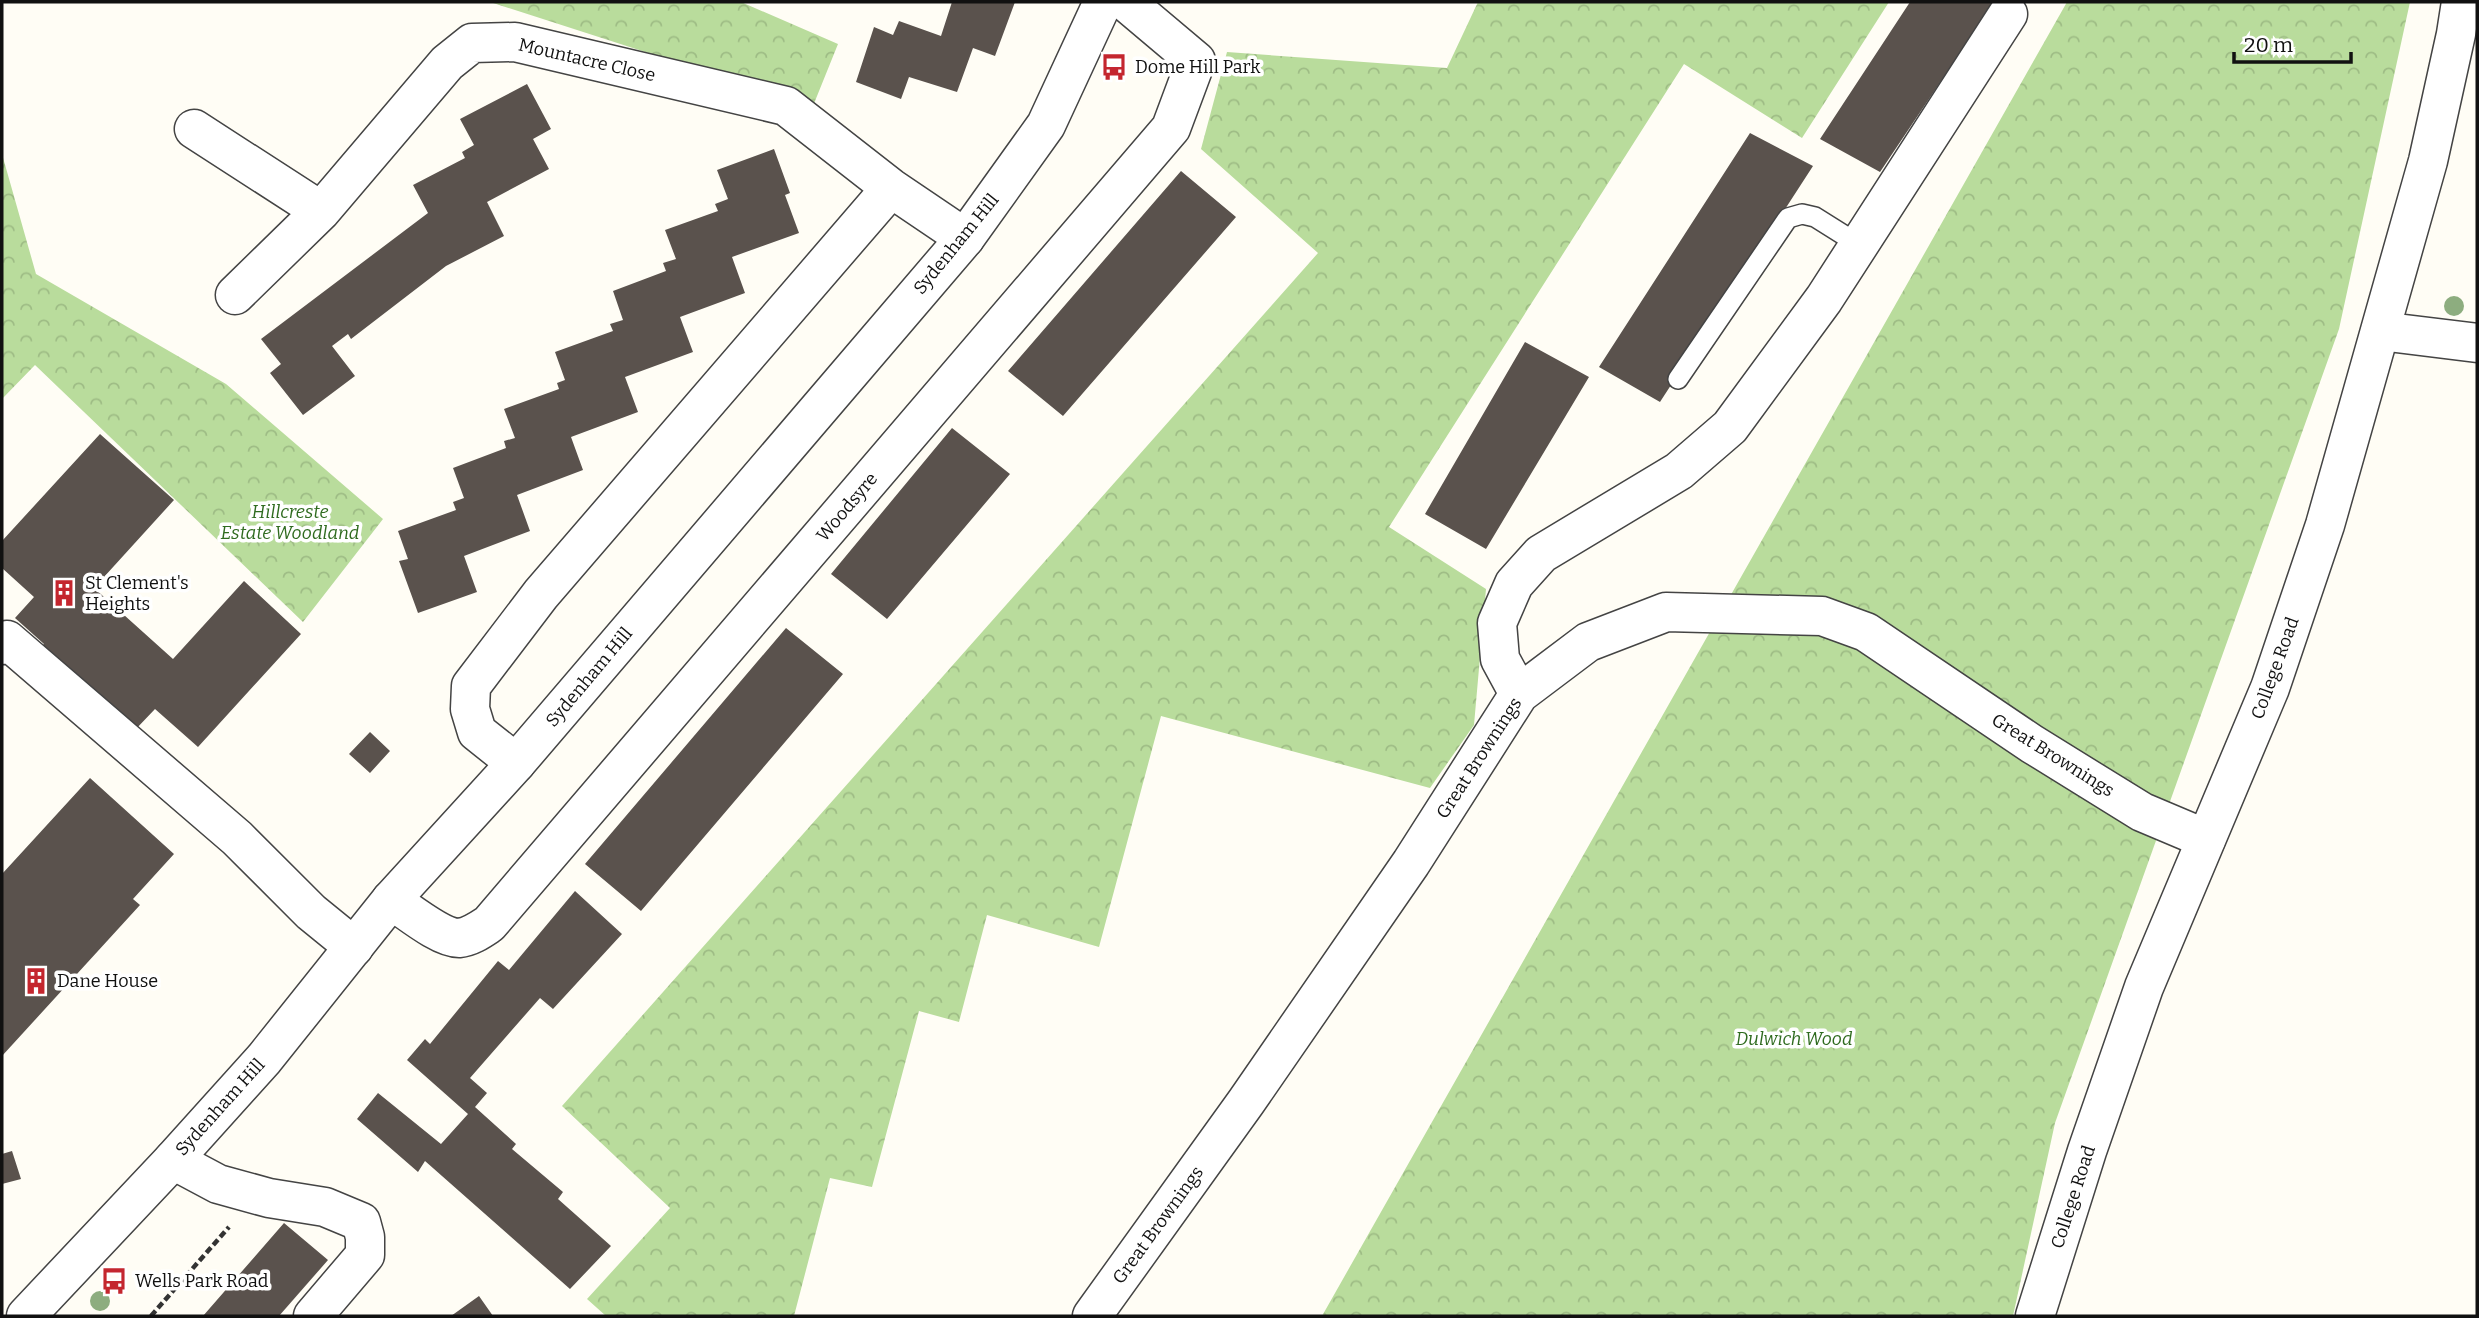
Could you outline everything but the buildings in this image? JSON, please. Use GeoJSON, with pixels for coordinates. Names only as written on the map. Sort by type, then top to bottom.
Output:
{"type":"FeatureCollection","features":[{"type":"Feature","properties":{"kind":"street","name":"Sydenham Hill"},"geometry":{"type":"LineString","coordinates":[[26,1316],[264,1059],[391,900],[516,763],[965,238],[1046,125],[1103,2]]}},
{"type":"Feature","properties":{"kind":"street","name":"Woodsyre"},"geometry":{"type":"LineString","coordinates":[[391,900],[438,931],[457,938],[473,935],[489,924],[1171,128],[1196,61],[1126,2]]}},
{"type":"Feature","properties":{"kind":"street","name":"College Road"},"geometry":{"type":"LineString","coordinates":[[2035,1316],[2087,1151],[2144,987],[2270,688],[2325,525],[2428,161],[2461,2]]}},
{"type":"Feature","properties":{"kind":"street"},"geometry":{"type":"LineString","coordinates":[[1519,694],[1500,659],[1497,623],[1514,584],[1541,554],[1679,471],[1730,426],[1824,299],[2008,14]]}},
{"type":"Feature","properties":{"kind":"street","name":"Mountacre Close"},"geometry":{"type":"LineString","coordinates":[[235,295],[321,211],[447,63],[472,43],[515,42],[786,106],[891,188],[965,238]]}},
{"type":"Feature","properties":{"kind":"street"},"geometry":{"type":"LineString","coordinates":[[194,129],[321,211]]}},
{"type":"Feature","properties":{"kind":"street"},"geometry":{"type":"LineString","coordinates":[[516,763],[477,732],[470,709],[471,686],[541,594],[891,188]]}},
{"type":"Feature","properties":{"kind":"street"},"geometry":{"type":"LineString","coordinates":[[2379,331],[2477,343]]}},
{"type":"Feature","properties":{"kind":"street","name":"Great Brownings"},"geometry":{"type":"LineString","coordinates":[[1092,1316],[1246,1102],[1387,897],[1519,694],[1588,642],[1666,612],[1822,616],[1866,632],[2032,744],[2142,811],[2206,839]]}},
{"type":"Feature","properties":{"kind":"street"},"geometry":{"type":"LineString","coordinates":[[2,645],[7,640],[237,838],[311,912],[354,947]]}},
{"type":"Feature","properties":{"kind":"street"},"geometry":{"type":"LineString","coordinates":[[173,1160],[218,1184],[257,1195],[325,1207],[361,1222],[365,1237],[365,1255],[313,1316]]}},
{"type":"Feature","properties":{"kind":"lane"},"geometry":{"type":"LineString","coordinates":[[1678,379],[1788,218],[1802,214],[1815,217],[1858,244]]}},
{"type":"Feature","properties":{"kind":"path"},"geometry":{"type":"LineString","coordinates":[[151,1316],[257,1195]]}},
{"type":"Feature","properties":{"kind":"green space"},"geometry":{"type":"Polygon","coordinates":[[[490,2],[741,2],[838,44],[813,106],[490,2]]]}},
{"type":"Feature","properties":{"kind":"green space"},"geometry":{"type":"Polygon","coordinates":[[[1478,2],[1889,2],[1802,138],[1684,64],[1389,527],[1486,589],[1474,725],[1430,788],[1161,716],[1099,947],[987,915],[959,1022],[919,1011],[872,1187],[830,1178],[794,1316],[606,1316],[587,1299],[670,1208],[562,1106],[1318,253],[1201,149],[1227,52],[1447,68],[1478,2]]]}},
{"type":"Feature","properties":{"kind":"green space","name":"Dulwich Wood"},"geometry":{"type":"Polygon","coordinates":[[[2067,2],[2410,2],[2339,329],[2055,1123],[2013,1316],[1322,1316],[2067,2]]]}},
{"type":"Feature","properties":{"kind":"green space","name":"Hillcreste Estate Woodland"},"geometry":{"type":"Polygon","coordinates":[[[2,154],[36,274],[226,384],[383,519],[303,622],[35,365],[2,399],[2,154]]]}},
{"type":"Feature","properties":{"kind":"place","name":"Dome Hill Park"},"geometry":{"type":"Point","coordinates":[1114,67]}},
{"type":"Feature","properties":{"kind":"place","name":"St Clement's Heights"},"geometry":{"type":"Point","coordinates":[64,593]}},
{"type":"Feature","properties":{"kind":"place","name":"Dane House"},"geometry":{"type":"Point","coordinates":[36,981]}},
{"type":"Feature","properties":{"kind":"place","name":"Wells Park Road"},"geometry":{"type":"Point","coordinates":[114,1281]}}]}
